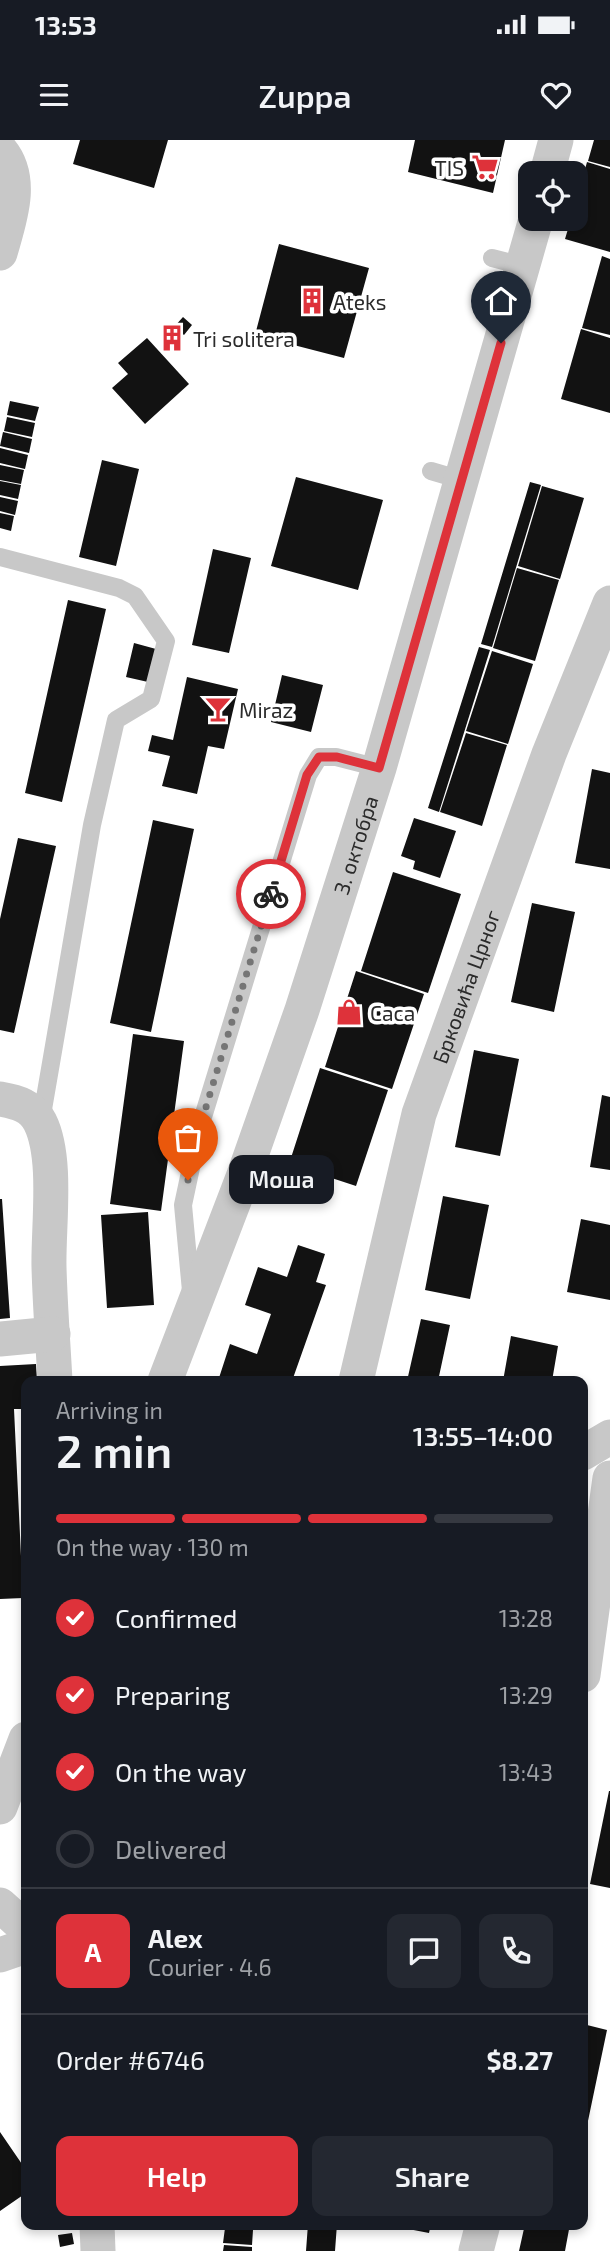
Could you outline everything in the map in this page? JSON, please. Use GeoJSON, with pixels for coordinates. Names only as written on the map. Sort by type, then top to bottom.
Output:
{"type":"FeatureCollection","features":[{"type":"Feature","properties":{"kind":"street"},"geometry":{"type":"LineString","coordinates":[[550,161],[556,140]]}},
{"type":"Feature","properties":{"kind":"street"},"geometry":{"type":"LineString","coordinates":[[0,150],[15,182],[9,221],[0,253]]}},
{"type":"Feature","properties":{"kind":"street","name":"3. октобра"},"geometry":{"type":"LineString","coordinates":[[166,1376],[244,1175],[302,1010],[379,768],[508,262],[528,231]]}},
{"type":"Feature","properties":{"kind":"street","name":"Брковића Црног"},"geometry":{"type":"LineString","coordinates":[[357,1376],[419,1114],[549,754],[610,603]]}},
{"type":"Feature","properties":{"kind":"street"},"geometry":{"type":"LineString","coordinates":[[0,1098],[30,1109],[40,1124],[48,1148],[49,1266],[55,1376]]}},
{"type":"Feature","properties":{"kind":"street"},"geometry":{"type":"LineString","coordinates":[[0,1339],[53,1334]]}},
{"type":"Feature","properties":{"kind":"street"},"geometry":{"type":"LineString","coordinates":[[588,1450],[610,1437]]}},
{"type":"Feature","properties":{"kind":"street"},"geometry":{"type":"LineString","coordinates":[[588,1639],[610,1478]]}},
{"type":"Feature","properties":{"kind":"street"},"geometry":{"type":"LineString","coordinates":[[0,1807],[21,1752]]}},
{"type":"Feature","properties":{"kind":"street"},"geometry":{"type":"LineString","coordinates":[[0,1905],[21,1923]]}},
{"type":"Feature","properties":{"kind":"street"},"geometry":{"type":"LineString","coordinates":[[0,1955],[21,1948]]}},
{"type":"Feature","properties":{"kind":"street"},"geometry":{"type":"LineString","coordinates":[[97,2230],[98,2251]]}},
{"type":"Feature","properties":{"kind":"street"},"geometry":{"type":"LineString","coordinates":[[477,2251],[481,2230]]}},
{"type":"Feature","properties":{"kind":"lane"},"geometry":{"type":"LineString","coordinates":[[0,556],[119,588],[135,596],[166,641],[151,699],[116,720],[93,825],[40,1124]]}},
{"type":"Feature","properties":{"kind":"lane"},"geometry":{"type":"LineString","coordinates":[[193,1309],[183,1205],[199,1130],[307,775],[319,757],[337,757],[379,768]]}},
{"type":"Feature","properties":{"kind":"building"},"geometry":{"type":"Polygon","coordinates":[[[80,140],[168,140],[154,188],[73,164],[80,140]]]}},
{"type":"Feature","properties":{"kind":"building"},"geometry":{"type":"Polygon","coordinates":[[[415,140],[505,140],[493,193],[408,172],[415,140]]]}},
{"type":"Feature","properties":{"kind":"building"},"geometry":{"type":"Polygon","coordinates":[[[594,140],[610,140],[610,167],[588,161],[594,140]]]}},
{"type":"Feature","properties":{"kind":"building"},"geometry":{"type":"Polygon","coordinates":[[[588,162],[610,169],[610,252],[565,239],[567,231],[588,231],[588,162]]]}},
{"type":"Feature","properties":{"kind":"building","name":"Ateks"},"geometry":{"type":"Polygon","coordinates":[[[279,244],[369,268],[344,358],[255,335],[279,244]]]}},
{"type":"Feature","properties":{"kind":"building"},"geometry":{"type":"Polygon","coordinates":[[[602,256],[610,259],[610,335],[582,328],[602,256]]]}},
{"type":"Feature","properties":{"kind":"building"},"geometry":{"type":"Polygon","coordinates":[[[183,317],[192,325],[184,335],[174,327],[183,317]]]}},
{"type":"Feature","properties":{"kind":"building"},"geometry":{"type":"Polygon","coordinates":[[[581,329],[610,338],[610,413],[561,399],[581,329]]]}},
{"type":"Feature","properties":{"kind":"building","name":"Tri solitera"},"geometry":{"type":"Polygon","coordinates":[[[172,330],[181,338],[173,347],[163,339],[172,330]]]}},
{"type":"Feature","properties":{"kind":"building"},"geometry":{"type":"Polygon","coordinates":[[[147,338],[189,384],[145,424],[112,388],[128,374],[118,363],[147,338]]]}},
{"type":"Feature","properties":{"kind":"building"},"geometry":{"type":"Polygon","coordinates":[[[10,401],[39,407],[35,421],[7,415],[10,401]]]}},
{"type":"Feature","properties":{"kind":"building"},"geometry":{"type":"Polygon","coordinates":[[[7,417],[35,423],[32,437],[4,431],[7,417]]]}},
{"type":"Feature","properties":{"kind":"building"},"geometry":{"type":"Polygon","coordinates":[[[3,432],[32,439],[29,453],[0,446],[3,432]]]}},
{"type":"Feature","properties":{"kind":"building"},"geometry":{"type":"Polygon","coordinates":[[[0,448],[28,455],[25,469],[0,463],[0,448]]]}},
{"type":"Feature","properties":{"kind":"building"},"geometry":{"type":"Polygon","coordinates":[[[102,460],[139,469],[116,566],[79,557],[102,460]]]}},
{"type":"Feature","properties":{"kind":"building"},"geometry":{"type":"Polygon","coordinates":[[[0,465],[24,470],[21,484],[0,480],[0,465]]]}},
{"type":"Feature","properties":{"kind":"building"},"geometry":{"type":"Polygon","coordinates":[[[296,477],[383,500],[358,590],[271,566],[296,477]]]}},
{"type":"Feature","properties":{"kind":"building"},"geometry":{"type":"Polygon","coordinates":[[[0,481],[21,485],[18,499],[0,495],[0,481]]]}},
{"type":"Feature","properties":{"kind":"building"},"geometry":{"type":"Polygon","coordinates":[[[530,482],[541,485],[492,647],[481,644],[530,482]]]}},
{"type":"Feature","properties":{"kind":"building"},"geometry":{"type":"Polygon","coordinates":[[[542,486],[584,498],[560,579],[518,566],[542,486]]]}},
{"type":"Feature","properties":{"kind":"building"},"geometry":{"type":"Polygon","coordinates":[[[0,497],[18,501],[15,515],[0,511],[0,497]]]}},
{"type":"Feature","properties":{"kind":"building"},"geometry":{"type":"Polygon","coordinates":[[[0,513],[14,516],[11,531],[0,528],[0,513]]]}},
{"type":"Feature","properties":{"kind":"building"},"geometry":{"type":"Polygon","coordinates":[[[213,549],[251,558],[229,653],[192,645],[213,549]]]}},
{"type":"Feature","properties":{"kind":"building"},"geometry":{"type":"Polygon","coordinates":[[[517,568],[559,580],[535,661],[493,648],[517,568]]]}},
{"type":"Feature","properties":{"kind":"building"},"geometry":{"type":"Polygon","coordinates":[[[68,600],[106,609],[62,802],[25,793],[68,600]]]}},
{"type":"Feature","properties":{"kind":"building"},"geometry":{"type":"Polygon","coordinates":[[[134,643],[156,649],[148,682],[126,677],[134,643]]]}},
{"type":"Feature","properties":{"kind":"building"},"geometry":{"type":"Polygon","coordinates":[[[479,647],[490,650],[439,812],[428,808],[479,647]]]}},
{"type":"Feature","properties":{"kind":"building"},"geometry":{"type":"Polygon","coordinates":[[[492,651],[533,664],[508,744],[466,731],[492,651]]]}},
{"type":"Feature","properties":{"kind":"building"},"geometry":{"type":"Polygon","coordinates":[[[282,675],[323,685],[311,732],[271,722],[282,675]]]}},
{"type":"Feature","properties":{"kind":"building"},"geometry":{"type":"Polygon","coordinates":[[[187,677],[238,689],[224,749],[208,746],[197,794],[162,786],[170,756],[148,751],[152,735],[173,740],[187,677]]]}},
{"type":"Feature","properties":{"kind":"building"},"geometry":{"type":"Polygon","coordinates":[[[466,733],[507,745],[482,826],[440,812],[466,733]]]}},
{"type":"Feature","properties":{"kind":"building"},"geometry":{"type":"Polygon","coordinates":[[[592,769],[610,773],[610,869],[575,863],[592,769]]]}},
{"type":"Feature","properties":{"kind":"building"},"geometry":{"type":"Polygon","coordinates":[[[414,818],[456,831],[440,878],[413,869],[415,861],[401,856],[414,818]]]}},
{"type":"Feature","properties":{"kind":"building"},"geometry":{"type":"Polygon","coordinates":[[[153,820],[194,829],[151,1032],[110,1023],[153,820]]]}},
{"type":"Feature","properties":{"kind":"building"},"geometry":{"type":"Polygon","coordinates":[[[18,838],[56,846],[14,1033],[0,1030],[0,919],[18,838]]]}},
{"type":"Feature","properties":{"kind":"building"},"geometry":{"type":"Polygon","coordinates":[[[393,872],[461,894],[428,993],[361,971],[393,872]]]}},
{"type":"Feature","properties":{"kind":"building"},"geometry":{"type":"Polygon","coordinates":[[[532,903],[575,912],[554,1012],[511,1002],[532,903]]]}},
{"type":"Feature","properties":{"kind":"building"},"geometry":{"type":"Polygon","coordinates":[[[356,971],[424,994],[392,1089],[325,1067],[356,971]]]}},
{"type":"Feature","properties":{"kind":"building"},"geometry":{"type":"Polygon","coordinates":[[[133,1034],[184,1041],[161,1211],[110,1204],[133,1034]]]}},
{"type":"Feature","properties":{"kind":"building"},"geometry":{"type":"Polygon","coordinates":[[[474,1050],[519,1059],[500,1156],[455,1147],[474,1050]]]}},
{"type":"Feature","properties":{"kind":"building"},"geometry":{"type":"Polygon","coordinates":[[[320,1068],[388,1090],[356,1186],[289,1164],[320,1068]]]}},
{"type":"Feature","properties":{"kind":"building"},"geometry":{"type":"Polygon","coordinates":[[[602,1095],[610,1097],[610,1170],[590,1167],[602,1095]]]}},
{"type":"Feature","properties":{"kind":"building"},"geometry":{"type":"Polygon","coordinates":[[[443,1196],[489,1205],[470,1299],[425,1290],[443,1196]]]}},
{"type":"Feature","properties":{"kind":"building"},"geometry":{"type":"Polygon","coordinates":[[[0,1199],[10,1318],[0,1319],[0,1199]]]}},
{"type":"Feature","properties":{"kind":"building"},"geometry":{"type":"Polygon","coordinates":[[[148,1212],[154,1305],[107,1308],[101,1215],[148,1212]]]}},
{"type":"Feature","properties":{"kind":"building"},"geometry":{"type":"Polygon","coordinates":[[[581,1219],[610,1225],[610,1300],[567,1292],[581,1219]]]}},
{"type":"Feature","properties":{"kind":"building"},"geometry":{"type":"Polygon","coordinates":[[[298,1245],[325,1254],[316,1282],[326,1285],[294,1376],[220,1376],[230,1344],[257,1354],[271,1314],[245,1305],[258,1267],[287,1277],[298,1245]]]}},
{"type":"Feature","properties":{"kind":"building"},"geometry":{"type":"Polygon","coordinates":[[[421,1319],[450,1325],[439,1376],[408,1376],[421,1319]]]}},
{"type":"Feature","properties":{"kind":"building"},"geometry":{"type":"Polygon","coordinates":[[[511,1336],[558,1346],[553,1376],[504,1376],[511,1336]]]}},
{"type":"Feature","properties":{"kind":"building"},"geometry":{"type":"Polygon","coordinates":[[[36,1364],[37,1376],[21,1376],[21,1409],[14,1409],[21,1598],[0,1599],[0,1366],[36,1364]]]}},
{"type":"Feature","properties":{"kind":"building"},"geometry":{"type":"Polygon","coordinates":[[[610,1791],[610,1888],[590,1884],[610,1791]]]}},
{"type":"Feature","properties":{"kind":"building"},"geometry":{"type":"Polygon","coordinates":[[[588,2025],[607,2030],[588,2121],[588,2025]]]}},
{"type":"Feature","properties":{"kind":"building"},"geometry":{"type":"Polygon","coordinates":[[[0,2132],[21,2163],[21,2196],[0,2211],[0,2132]]]}},
{"type":"Feature","properties":{"kind":"building"},"geometry":{"type":"Polygon","coordinates":[[[225,2230],[253,2230],[252,2245],[223,2243],[225,2230]]]}},
{"type":"Feature","properties":{"kind":"building"},"geometry":{"type":"Polygon","coordinates":[[[308,2230],[337,2230],[335,2251],[306,2251],[308,2230]]]}},
{"type":"Feature","properties":{"kind":"building"},"geometry":{"type":"Polygon","coordinates":[[[524,2230],[569,2230],[565,2251],[519,2251],[524,2230]]]}},
{"type":"Feature","properties":{"kind":"building"},"geometry":{"type":"Polygon","coordinates":[[[72,2233],[74,2244],[60,2247],[58,2235],[72,2233]]]}},
{"type":"Feature","properties":{"kind":"building"},"geometry":{"type":"Polygon","coordinates":[[[224,2245],[252,2247],[252,2251],[223,2251],[224,2245]]]}},
{"type":"Feature","properties":{"kind":"way so far"},"geometry":{"type":"LineString","coordinates":[[188,1180],[199,1130],[271,894]]}},
{"type":"Feature","properties":{"kind":"place","name":"TIS"},"geometry":{"type":"Point","coordinates":[485,167]}},
{"type":"Feature","properties":{"kind":"place","name":"Ateks"},"geometry":{"type":"Point","coordinates":[312,301]}},
{"type":"Feature","properties":{"kind":"place","name":"Tri solitera"},"geometry":{"type":"Point","coordinates":[172,338]}},
{"type":"Feature","properties":{"kind":"place","name":"Miraz"},"geometry":{"type":"Point","coordinates":[218,709]}},
{"type":"Feature","properties":{"kind":"place","name":"Caca"},"geometry":{"type":"Point","coordinates":[349,1012]}},
{"type":"Feature","properties":{"kind":"place","name":"Моша"},"geometry":{"type":"Point","coordinates":[188,1180]}},
{"type":"Feature","properties":{"kind":"route"},"geometry":{"type":"LineString","coordinates":[[271,894],[307,775],[319,757],[337,757],[379,768],[501,343]]}}]}
